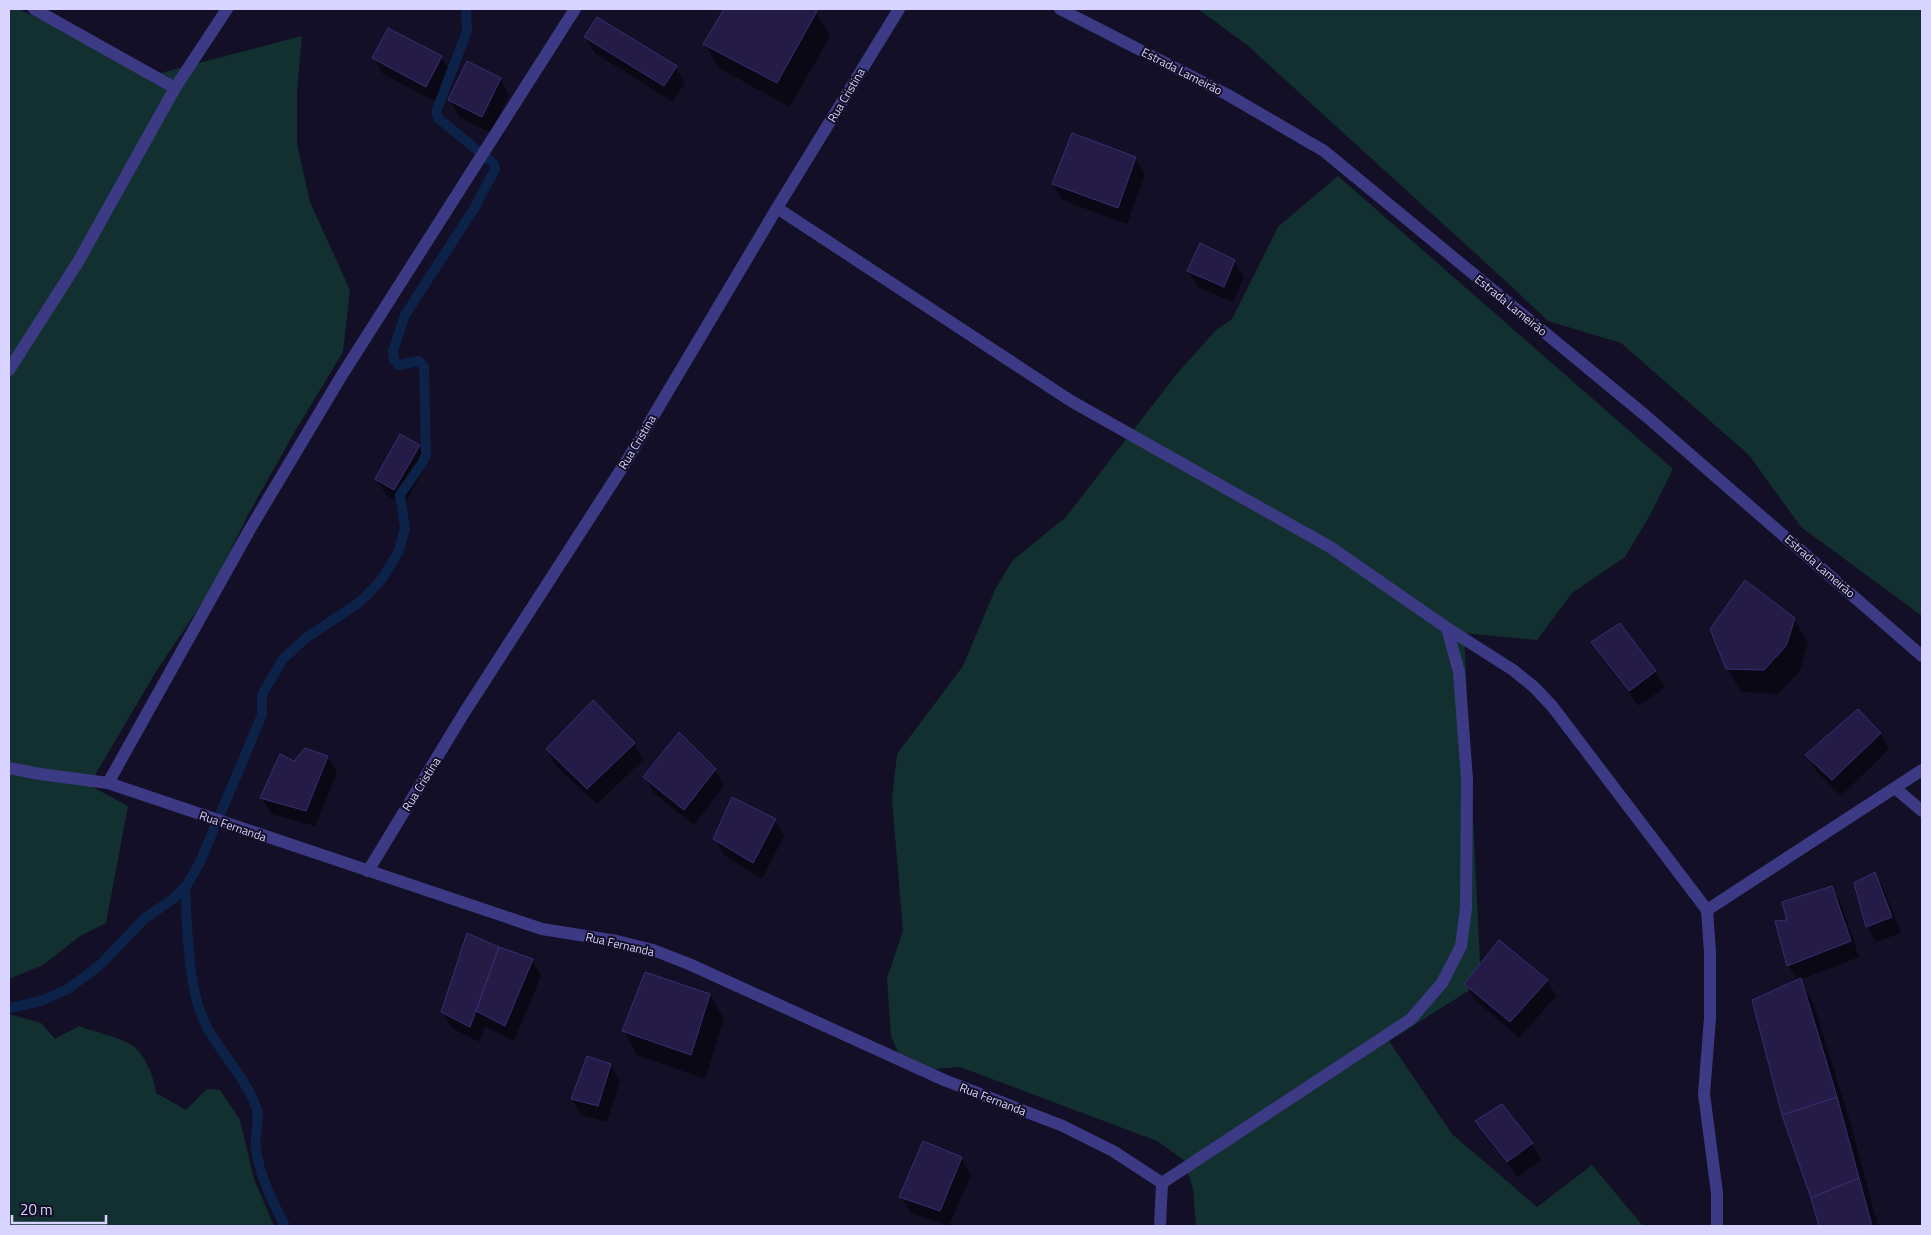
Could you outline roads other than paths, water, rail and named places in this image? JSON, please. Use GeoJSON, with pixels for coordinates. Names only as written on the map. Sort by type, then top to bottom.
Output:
{"type":"FeatureCollection","features":[{"type":"Feature","properties":{"kind":"street"},"geometry":{"type":"LineString","coordinates":[[34,9],[175,88]]}},
{"type":"Feature","properties":{"kind":"street"},"geometry":{"type":"LineString","coordinates":[[9,370],[78,262],[175,88],[226,9]]}},
{"type":"Feature","properties":{"kind":"street"},"geometry":{"type":"LineString","coordinates":[[108,783],[250,529],[342,375],[575,9]]}},
{"type":"Feature","properties":{"kind":"street","name":"Rua Cristina"},"geometry":{"type":"LineString","coordinates":[[368,871],[470,705],[629,457],[777,208],[899,9]]}},
{"type":"Feature","properties":{"kind":"street","name":"Estrada Lameirão"},"geometry":{"type":"LineString","coordinates":[[1060,9],[1228,95],[1324,151],[1646,416],[1922,656]]}},
{"type":"Feature","properties":{"kind":"street"},"geometry":{"type":"LineString","coordinates":[[777,208],[1070,401],[1330,547],[1447,628],[1513,670],[1534,687],[1552,706],[1707,910],[1710,952],[1710,1018],[1704,1094],[1717,1193],[1717,1226]]}},
{"type":"Feature","properties":{"kind":"street"},"geometry":{"type":"LineString","coordinates":[[1160,1226],[1162,1184],[1411,1019],[1442,983],[1462,946],[1466,908],[1467,779],[1459,672],[1447,628]]}},
{"type":"Feature","properties":{"kind":"street","name":"Rua Fernanda"},"geometry":{"type":"LineString","coordinates":[[9,768],[108,783],[542,929],[617,941],[652,950],[688,964],[944,1080],[1063,1126],[1113,1152],[1162,1184]]}},
{"type":"Feature","properties":{"kind":"street"},"geometry":{"type":"LineString","coordinates":[[1707,910],[1922,770]]}},
{"type":"Feature","properties":{"kind":"street"},"geometry":{"type":"LineString","coordinates":[[1895,788],[1922,811]]}},
{"type":"Feature","properties":{"kind":"waterway"},"geometry":{"type":"LineString","coordinates":[[9,1008],[41,1001],[68,989],[100,965],[145,918],[173,899],[187,885],[200,862],[262,715],[264,691],[283,659],[306,638],[357,604],[367,595],[382,579],[399,551],[405,528],[400,495],[426,455],[424,367],[419,361],[398,365],[394,360],[393,351],[405,315],[475,207],[495,169],[494,164],[438,118],[436,112],[467,31],[466,9]]}},
{"type":"Feature","properties":{"kind":"waterway"},"geometry":{"type":"LineString","coordinates":[[185,888],[192,979],[201,1014],[214,1039],[252,1097],[256,1107],[258,1117],[256,1143],[260,1169],[285,1226]]}}]}
